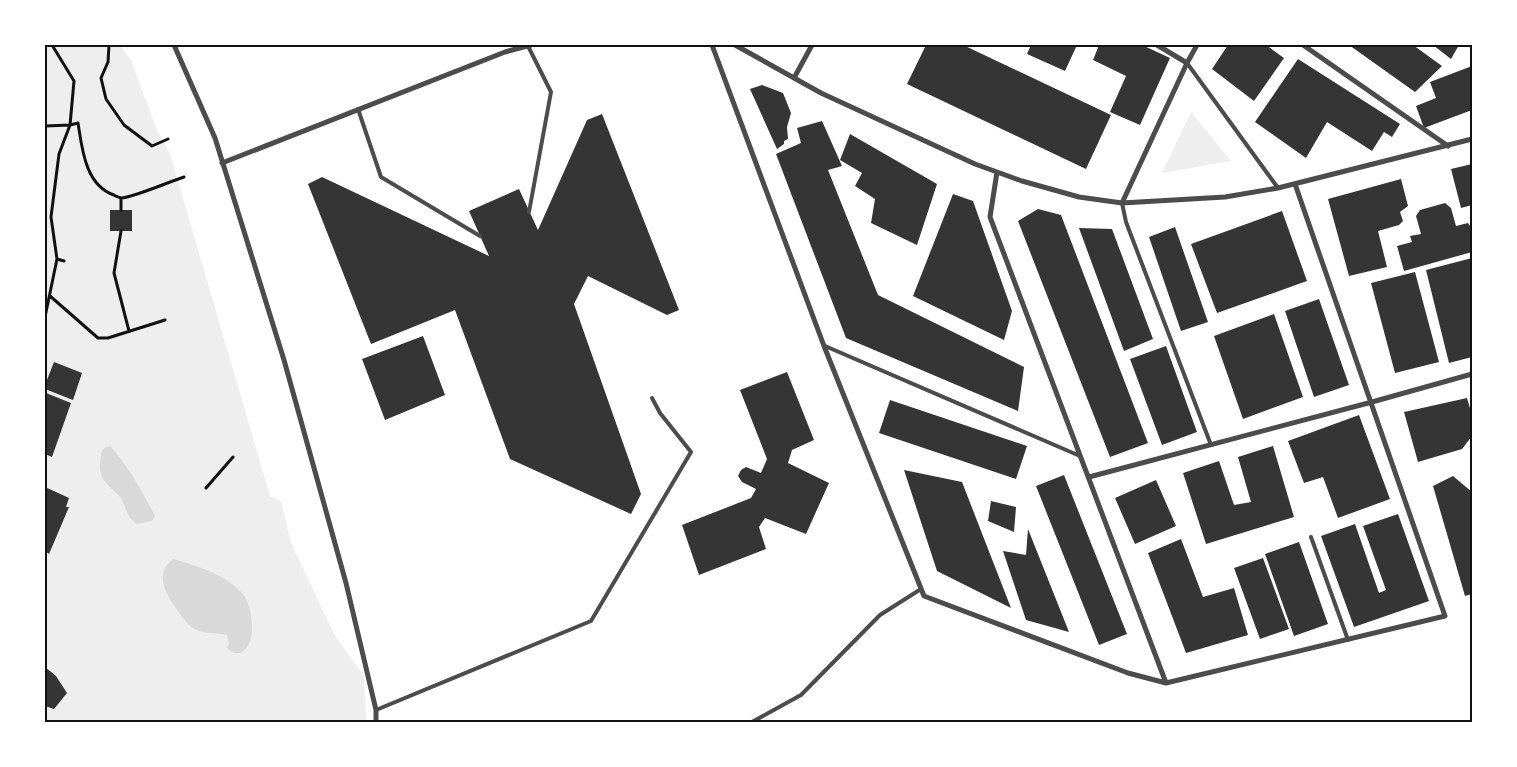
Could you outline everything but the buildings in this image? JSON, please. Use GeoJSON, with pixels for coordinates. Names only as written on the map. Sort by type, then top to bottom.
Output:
{"type":"FeatureCollection","features":[{"type":"Feature","properties":{"kind":"street"},"geometry":{"type":"LineString","coordinates":[[174,45],[215,138],[284,360],[346,583],[376,710],[376,722]]}},
{"type":"Feature","properties":{"kind":"street"},"geometry":{"type":"LineString","coordinates":[[505,52],[510,45]]}},
{"type":"Feature","properties":{"kind":"street"},"geometry":{"type":"LineString","coordinates":[[712,45],[824,346],[924,596],[1128,673],[1166,683],[1446,616],[1295,184]]}},
{"type":"Feature","properties":{"kind":"street"},"geometry":{"type":"LineString","coordinates":[[735,45],[821,93],[975,164],[1022,181],[1079,197],[1122,203],[1225,197],[1278,188],[1448,146],[1472,138]]}},
{"type":"Feature","properties":{"kind":"street"},"geometry":{"type":"LineString","coordinates":[[794,78],[812,45]]}},
{"type":"Feature","properties":{"kind":"street"},"geometry":{"type":"LineString","coordinates":[[1157,45],[1187,63]]}},
{"type":"Feature","properties":{"kind":"street"},"geometry":{"type":"LineString","coordinates":[[1122,203],[1187,63],[1198,45]]}},
{"type":"Feature","properties":{"kind":"street"},"geometry":{"type":"LineString","coordinates":[[1303,45],[1448,146]]}},
{"type":"Feature","properties":{"kind":"street"},"geometry":{"type":"LineString","coordinates":[[222,162],[505,52],[530,46]]}},
{"type":"Feature","properties":{"kind":"street"},"geometry":{"type":"LineString","coordinates":[[997,172],[990,217],[1166,683]]}},
{"type":"Feature","properties":{"kind":"street"},"geometry":{"type":"LineString","coordinates":[[1089,477],[1472,374]]}},
{"type":"Feature","properties":{"kind":"lane"},"geometry":{"type":"LineString","coordinates":[[529,212],[551,92],[530,46]]}},
{"type":"Feature","properties":{"kind":"lane"},"geometry":{"type":"LineString","coordinates":[[1187,63],[1278,188]]}},
{"type":"Feature","properties":{"kind":"lane"},"geometry":{"type":"LineString","coordinates":[[358,110],[381,177],[480,236]]}},
{"type":"Feature","properties":{"kind":"lane"},"geometry":{"type":"LineString","coordinates":[[1122,203],[1126,222],[1211,445]]}},
{"type":"Feature","properties":{"kind":"lane"},"geometry":{"type":"LineString","coordinates":[[824,346],[1080,456]]}},
{"type":"Feature","properties":{"kind":"lane"},"geometry":{"type":"LineString","coordinates":[[376,710],[591,620],[690,452],[660,413],[652,398]]}},
{"type":"Feature","properties":{"kind":"lane"},"geometry":{"type":"LineString","coordinates":[[1311,538],[1348,640]]}},
{"type":"Feature","properties":{"kind":"lane"},"geometry":{"type":"LineString","coordinates":[[752,722],[801,695],[880,614],[921,589]]}},
{"type":"Feature","properties":{"kind":"path"},"geometry":{"type":"LineString","coordinates":[[45,317],[57,259],[51,217],[59,154],[70,125],[74,81],[52,45]]}},
{"type":"Feature","properties":{"kind":"path"},"geometry":{"type":"LineString","coordinates":[[109,45],[108,62],[101,78],[106,100],[124,125],[152,146],[168,139]]}},
{"type":"Feature","properties":{"kind":"path"},"geometry":{"type":"LineString","coordinates":[[45,126],[78,123],[88,170],[97,184],[108,193],[121,198],[184,177]]}},
{"type":"Feature","properties":{"kind":"path"},"geometry":{"type":"LineString","coordinates":[[121,198],[121,210]]}},
{"type":"Feature","properties":{"kind":"path"},"geometry":{"type":"LineString","coordinates":[[121,231],[114,273],[129,331]]}},
{"type":"Feature","properties":{"kind":"path"},"geometry":{"type":"LineString","coordinates":[[57,259],[64,261]]}},
{"type":"Feature","properties":{"kind":"path"},"geometry":{"type":"LineString","coordinates":[[50,296],[98,338],[108,338],[165,320]]}},
{"type":"Feature","properties":{"kind":"path"},"geometry":{"type":"LineString","coordinates":[[206,488],[233,457]]}},
{"type":"Feature","properties":{"kind":"shaded area"},"geometry":{"type":"Polygon","coordinates":[[[45,45],[120,45],[131,60],[156,128],[170,154],[270,496],[281,501],[291,543],[335,636],[364,676],[366,722],[45,722],[45,45]]]}},
{"type":"Feature","properties":{"kind":"shaded area"},"geometry":{"type":"Polygon","coordinates":[[[1191,112],[1231,161],[1162,173],[1191,112]]]}},
{"type":"Feature","properties":{"kind":"shaded area"},"geometry":{"type":"Polygon","coordinates":[[[110,446],[129,470],[145,498],[155,516],[152,521],[137,524],[133,521],[121,498],[102,478],[100,467],[101,453],[106,447],[110,446]]]}},
{"type":"Feature","properties":{"kind":"shaded area"},"geometry":{"type":"Polygon","coordinates":[[[173,559],[220,576],[243,594],[249,606],[252,633],[247,647],[242,652],[231,652],[227,648],[229,643],[227,635],[197,630],[189,625],[180,614],[167,593],[163,579],[167,565],[173,559]]]}}]}
